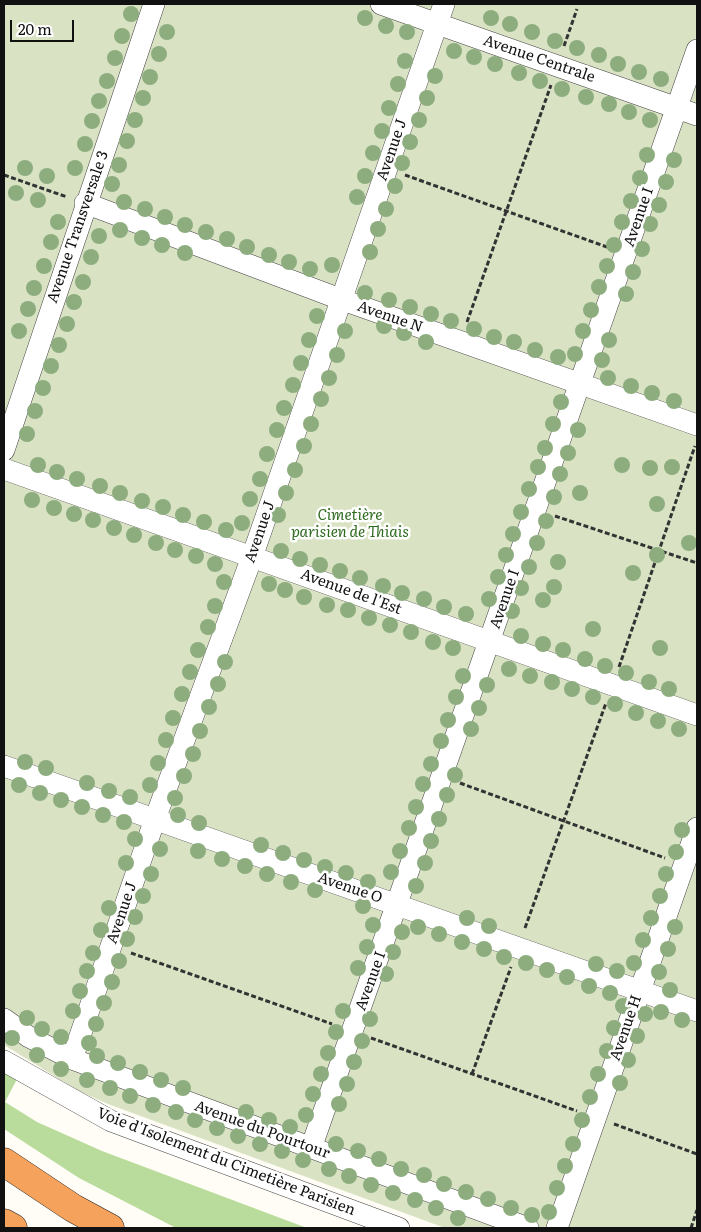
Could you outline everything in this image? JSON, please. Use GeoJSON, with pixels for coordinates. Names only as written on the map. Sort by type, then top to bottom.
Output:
{"type":"FeatureCollection","features":[{"type":"Feature","properties":{"kind":"highway"},"geometry":{"type":"LineString","coordinates":[[4,1162],[73,1208],[110,1228]]}},
{"type":"Feature","properties":{"kind":"highway"},"geometry":{"type":"LineString","coordinates":[[4,1223],[13,1228]]}},
{"type":"Feature","properties":{"kind":"lane","name":"Avenue Transversale 3"},"geometry":{"type":"LineString","coordinates":[[4,450],[85,203],[154,4]]}},
{"type":"Feature","properties":{"kind":"lane","name":"Avenue Centrale"},"geometry":{"type":"LineString","coordinates":[[381,4],[440,14],[558,66],[697,115]]}},
{"type":"Feature","properties":{"kind":"lane","name":"Avenue J"},"geometry":{"type":"LineString","coordinates":[[72,1060],[155,819],[252,557],[440,14]]}},
{"type":"Feature","properties":{"kind":"lane","name":"Avenue I"},"geometry":{"type":"LineString","coordinates":[[311,1148],[697,50]]}},
{"type":"Feature","properties":{"kind":"lane","name":"Avenue N"},"geometry":{"type":"LineString","coordinates":[[85,203],[340,299],[697,425]]}},
{"type":"Feature","properties":{"kind":"lane","name":"Avenue de l'Est"},"geometry":{"type":"LineString","coordinates":[[4,469],[697,715]]}},
{"type":"Feature","properties":{"kind":"lane","name":"Avenue O"},"geometry":{"type":"LineString","coordinates":[[4,766],[697,1011]]}},
{"type":"Feature","properties":{"kind":"lane","name":"Avenue H"},"geometry":{"type":"LineString","coordinates":[[557,1228],[697,828]]}},
{"type":"Feature","properties":{"kind":"lane","name":"Avenue du Pourtour"},"geometry":{"type":"LineString","coordinates":[[4,1019],[29,1037],[72,1060],[528,1228]]}},
{"type":"Feature","properties":{"kind":"lane","name":"Voie d'Isolement du Cimetière Parisien"},"geometry":{"type":"LineString","coordinates":[[4,1061],[112,1121],[398,1228]]}},
{"type":"Feature","properties":{"kind":"path"},"geometry":{"type":"LineString","coordinates":[[460,342],[577,9]]}},
{"type":"Feature","properties":{"kind":"path"},"geometry":{"type":"LineString","coordinates":[[386,168],[626,254]]}},
{"type":"Feature","properties":{"kind":"path"},"geometry":{"type":"LineString","coordinates":[[4,175],[85,203]]}},
{"type":"Feature","properties":{"kind":"path"},"geometry":{"type":"LineString","coordinates":[[472,1074],[613,685],[697,438]]}},
{"type":"Feature","properties":{"kind":"path"},"geometry":{"type":"LineString","coordinates":[[536,510],[697,563]]}},
{"type":"Feature","properties":{"kind":"path"},"geometry":{"type":"LineString","coordinates":[[443,776],[684,866]]}},
{"type":"Feature","properties":{"kind":"path"},"geometry":{"type":"LineString","coordinates":[[111,946],[697,1154]]}},
{"type":"Feature","properties":{"kind":"path"},"geometry":{"type":"LineString","coordinates":[[691,1228],[697,1210]]}},
{"type":"Feature","properties":{"kind":"green space","name":"Cimetière parisien de Thiais"},"geometry":{"type":"Polygon","coordinates":[[[4,4],[697,4],[697,1228],[445,1228],[108,1104],[79,1091],[4,1045],[4,4]]]}},
{"type":"Feature","properties":{"kind":"green space"},"geometry":{"type":"Polygon","coordinates":[[[4,1070],[17,1079],[5,1102],[37,1122],[102,1151],[307,1228],[176,1228],[79,1178],[4,1129],[4,1070]]]}}]}
